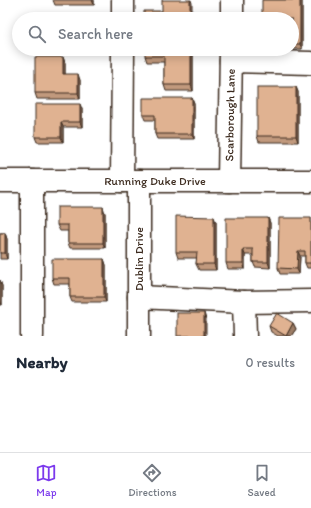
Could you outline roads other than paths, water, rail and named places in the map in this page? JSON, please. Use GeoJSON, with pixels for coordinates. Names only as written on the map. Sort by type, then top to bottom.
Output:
{"type":"FeatureCollection","features":[{"type":"Feature","properties":{"kind":"street"},"geometry":{"type":"LineString","coordinates":[[123,0],[123,12]]}},
{"type":"Feature","properties":{"kind":"street"},"geometry":{"type":"LineString","coordinates":[[232,0],[232,12]]}},
{"type":"Feature","properties":{"kind":"street","name":"Dublin Drive"},"geometry":{"type":"LineString","coordinates":[[123,56],[139,297],[139,336]]}},
{"type":"Feature","properties":{"kind":"street","name":"Scarborough Lane"},"geometry":{"type":"LineString","coordinates":[[229,181],[231,56]]}},
{"type":"Feature","properties":{"kind":"street"},"geometry":{"type":"LineString","coordinates":[[241,56],[311,63]]}},
{"type":"Feature","properties":{"kind":"street","name":"Running Duke Drive"},"geometry":{"type":"LineString","coordinates":[[0,181],[311,181]]}},
{"type":"Feature","properties":{"kind":"street"},"geometry":{"type":"LineString","coordinates":[[32,181],[32,336]]}},
{"type":"Feature","properties":{"kind":"street"},"geometry":{"type":"LineString","coordinates":[[139,297],[244,302],[311,301]]}},
{"type":"Feature","properties":{"kind":"street"},"geometry":{"type":"LineString","coordinates":[[244,302],[245,336]]}}]}
